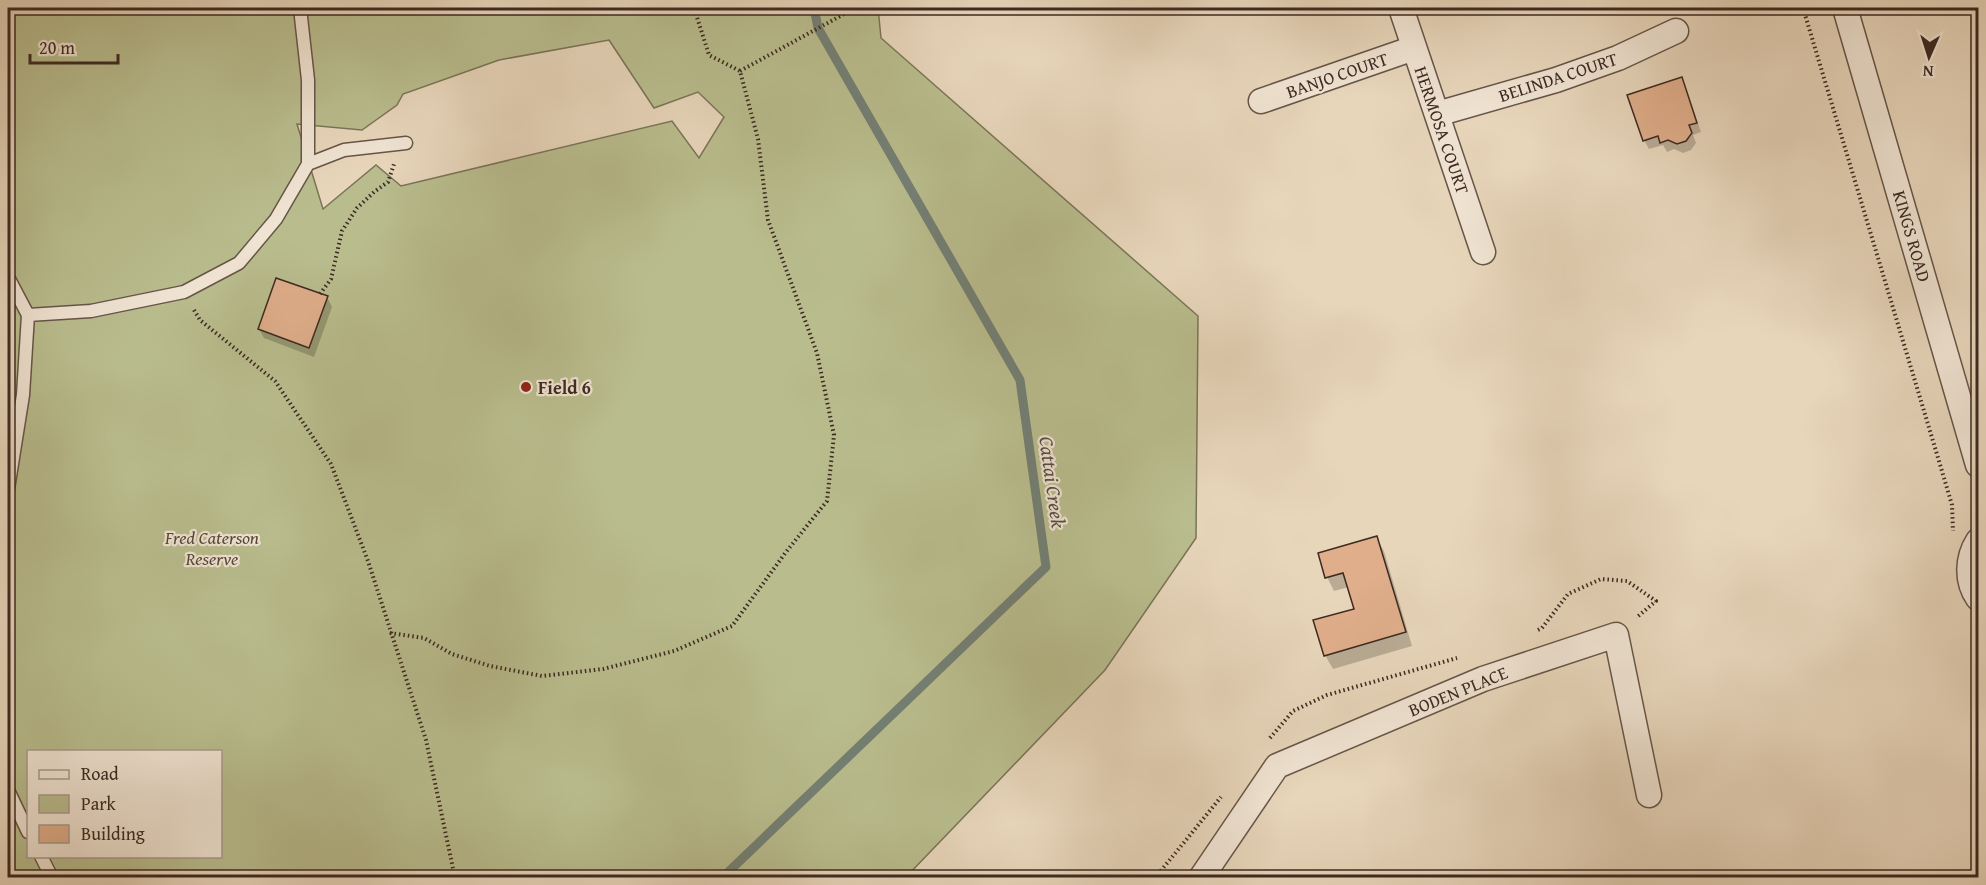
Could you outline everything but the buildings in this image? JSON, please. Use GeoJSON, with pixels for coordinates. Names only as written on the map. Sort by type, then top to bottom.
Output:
{"type":"FeatureCollection","features":[{"type":"Feature","properties":{"kind":"street","name":"HERMOSA COURT"},"geometry":{"type":"LineString","coordinates":[[1401,8],[1483,252]]}},
{"type":"Feature","properties":{"kind":"street","name":"KINGS ROAD"},"geometry":{"type":"LineString","coordinates":[[1845,8],[1978,465]]}},
{"type":"Feature","properties":{"kind":"street","name":"BELINDA COURT"},"geometry":{"type":"LineString","coordinates":[[1437,114],[1556,80],[1618,58],[1676,31]]}},
{"type":"Feature","properties":{"kind":"street","name":"BANJO COURT"},"geometry":{"type":"LineString","coordinates":[[1261,101],[1414,48]]}},
{"type":"Feature","properties":{"kind":"street"},"geometry":{"type":"LineString","coordinates":[[1978,541],[1969,564],[1970,579],[1978,598]]}},
{"type":"Feature","properties":{"kind":"street","name":"BODEN PLACE"},"geometry":{"type":"LineString","coordinates":[[1201,878],[1277,766],[1483,680],[1616,635],[1649,795]]}},
{"type":"Feature","properties":{"kind":"lane"},"geometry":{"type":"LineString","coordinates":[[28,315],[91,311],[184,292],[239,263],[276,219],[308,164],[309,80],[300,8]]}},
{"type":"Feature","properties":{"kind":"lane"},"geometry":{"type":"LineString","coordinates":[[308,164],[344,150],[406,142]]}},
{"type":"Feature","properties":{"kind":"lane"},"geometry":{"type":"LineString","coordinates":[[8,277],[28,315],[23,396],[8,489]]}},
{"type":"Feature","properties":{"kind":"lane"},"geometry":{"type":"LineString","coordinates":[[8,790],[27,830]]}},
{"type":"Feature","properties":{"kind":"lane"},"geometry":{"type":"LineString","coordinates":[[42,858],[52,878]]}},
{"type":"Feature","properties":{"kind":"path"},"geometry":{"type":"LineString","coordinates":[[390,633],[424,638],[452,654],[490,666],[542,676],[603,669],[674,651],[732,626],[827,501],[834,435],[817,353],[768,220],[758,139],[740,71],[709,55],[694,8]]}},
{"type":"Feature","properties":{"kind":"path"},"geometry":{"type":"LineString","coordinates":[[740,71],[855,8]]}},
{"type":"Feature","properties":{"kind":"path"},"geometry":{"type":"LineString","coordinates":[[1803,8],[1940,462],[1952,505],[1953,534]]}},
{"type":"Feature","properties":{"kind":"path"},"geometry":{"type":"LineString","coordinates":[[320,294],[332,279],[342,231],[357,208],[388,183],[406,142]]}},
{"type":"Feature","properties":{"kind":"path"},"geometry":{"type":"LineString","coordinates":[[184,292],[200,321],[275,381],[331,464],[368,561],[426,740],[455,878]]}},
{"type":"Feature","properties":{"kind":"green space","name":"Fred Caterson Reserve"},"geometry":{"type":"Polygon","coordinates":[[[8,8],[878,8],[881,38],[1198,316],[1196,538],[1105,670],[906,877],[8,877],[8,8]],[[609,40],[499,60],[403,94],[397,105],[362,130],[297,124],[323,209],[376,165],[401,186],[672,121],[699,158],[724,117],[698,92],[654,108],[609,40]]]}},
{"type":"Feature","properties":{"kind":"waterway","name":"Cattai Creek"},"geometry":{"type":"LineString","coordinates":[[722,878],[1046,567],[1020,380],[818,28],[814,8]]}},
{"type":"Feature","properties":{"kind":"place","name":"Field 6"},"geometry":{"type":"Point","coordinates":[526,387]}}]}
